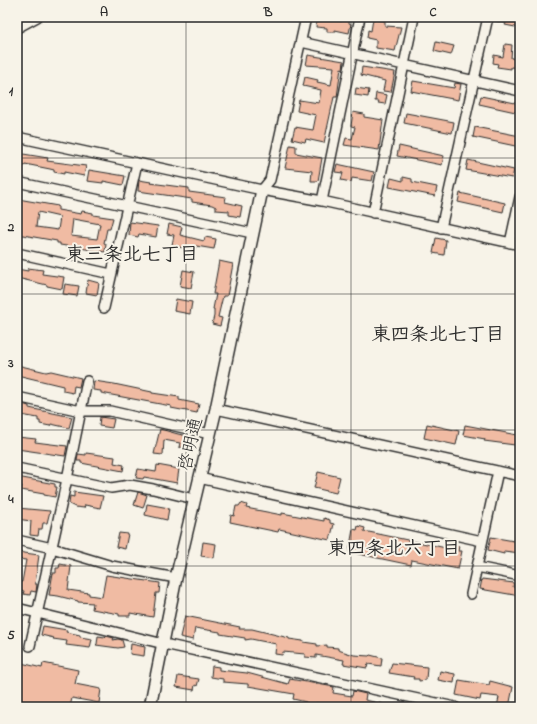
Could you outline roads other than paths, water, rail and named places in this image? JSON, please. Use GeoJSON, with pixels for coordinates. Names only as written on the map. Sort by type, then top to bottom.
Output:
{"type":"FeatureCollection","features":[{"type":"Feature","properties":{"kind":"street"},"geometry":{"type":"LineString","coordinates":[[17,28],[37,17]]}},
{"type":"Feature","properties":{"kind":"street"},"geometry":{"type":"LineString","coordinates":[[262,190],[270,180],[306,17]]}},
{"type":"Feature","properties":{"kind":"street"},"geometry":{"type":"LineString","coordinates":[[322,201],[360,17]]}},
{"type":"Feature","properties":{"kind":"street"},"geometry":{"type":"LineString","coordinates":[[373,213],[414,17]]}},
{"type":"Feature","properties":{"kind":"street"},"geometry":{"type":"LineString","coordinates":[[441,228],[488,17]]}},
{"type":"Feature","properties":{"kind":"street"},"geometry":{"type":"LineString","coordinates":[[301,42],[520,91]]}},
{"type":"Feature","properties":{"kind":"street"},"geometry":{"type":"LineString","coordinates":[[17,137],[262,190],[322,201],[520,245]]}},
{"type":"Feature","properties":{"kind":"street"},"geometry":{"type":"LineString","coordinates":[[104,308],[136,163]]}},
{"type":"Feature","properties":{"kind":"street"},"geometry":{"type":"LineString","coordinates":[[17,182],[252,233]]}},
{"type":"Feature","properties":{"kind":"street","name":"啓明通"},"geometry":{"type":"LineString","coordinates":[[150,707],[164,644],[176,578],[216,409],[262,190]]}},
{"type":"Feature","properties":{"kind":"street"},"geometry":{"type":"LineString","coordinates":[[510,243],[520,198]]}},
{"type":"Feature","properties":{"kind":"street"},"geometry":{"type":"LineString","coordinates":[[17,253],[111,274]]}},
{"type":"Feature","properties":{"kind":"street"},"geometry":{"type":"LineString","coordinates":[[30,646],[87,381]]}},
{"type":"Feature","properties":{"kind":"street"},"geometry":{"type":"LineString","coordinates":[[17,397],[81,411],[110,411],[210,434]]}},
{"type":"Feature","properties":{"kind":"street"},"geometry":{"type":"LineString","coordinates":[[216,409],[520,476]]}},
{"type":"Feature","properties":{"kind":"street"},"geometry":{"type":"LineString","coordinates":[[17,468],[111,488],[130,485],[153,488],[194,499]]}},
{"type":"Feature","properties":{"kind":"street"},"geometry":{"type":"LineString","coordinates":[[471,594],[498,471]]}},
{"type":"Feature","properties":{"kind":"street"},"geometry":{"type":"LineString","coordinates":[[199,478],[482,541]]}},
{"type":"Feature","properties":{"kind":"street"},"geometry":{"type":"LineString","coordinates":[[17,540],[52,548],[112,566],[176,578]]}},
{"type":"Feature","properties":{"kind":"street"},"geometry":{"type":"LineString","coordinates":[[477,567],[520,576]]}},
{"type":"Feature","properties":{"kind":"street"},"geometry":{"type":"LineString","coordinates":[[17,608],[164,644],[454,707]]}},
{"type":"Feature","properties":{"kind":"district","name":"東三条北七丁目"},"geometry":{"type":"Point","coordinates":[132,253]}},
{"type":"Feature","properties":{"kind":"district","name":"東四条北七丁目"},"geometry":{"type":"Point","coordinates":[438,333]}},
{"type":"Feature","properties":{"kind":"district","name":"東四条北六丁目"},"geometry":{"type":"Point","coordinates":[394,547]}}]}
